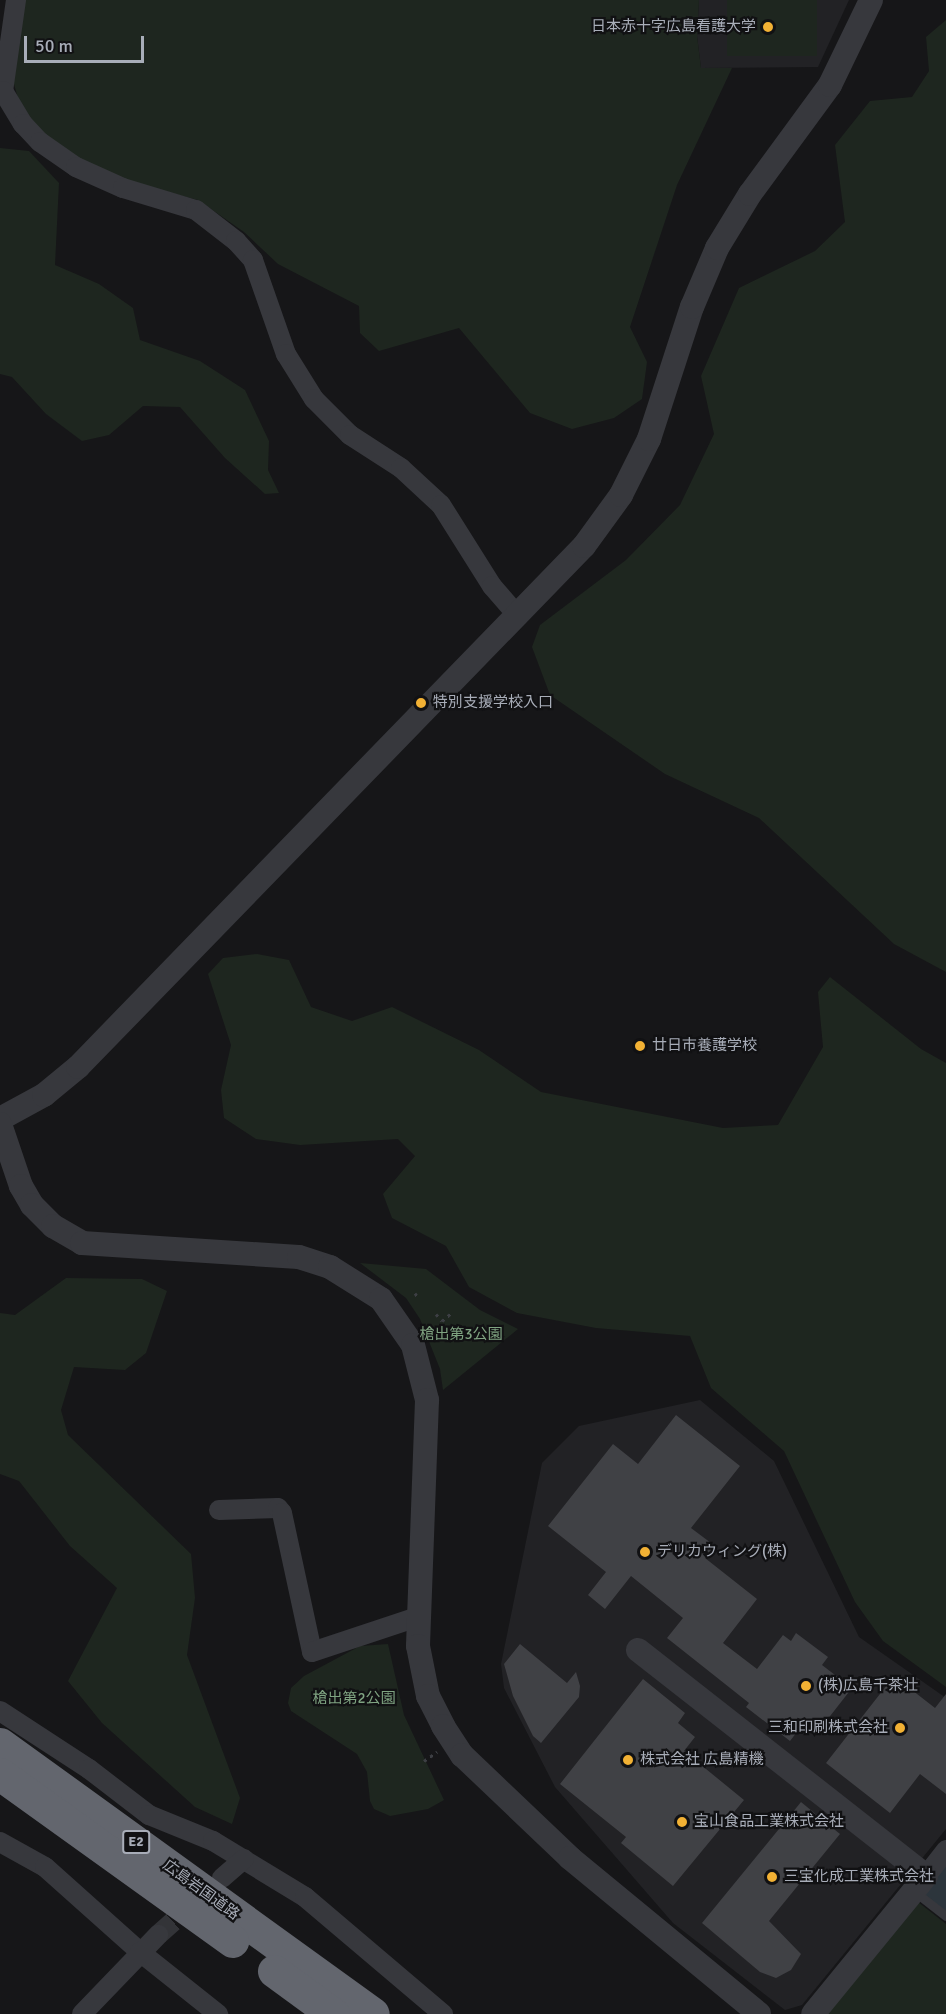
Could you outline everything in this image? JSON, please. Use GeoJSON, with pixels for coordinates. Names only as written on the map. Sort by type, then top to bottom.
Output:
{"type":"FeatureCollection","features":[{"type":"Feature","properties":{"kind":"highway","name":"広島岩国道路"},"geometry":{"type":"LineString","coordinates":[[0,1744],[373,2014]]}},
{"type":"Feature","properties":{"kind":"highway","name":"広島岩国道路"},"geometry":{"type":"LineString","coordinates":[[0,1774],[333,2014]]}},
{"type":"Feature","properties":{"kind":"street"},"geometry":{"type":"LineString","coordinates":[[16,0],[3,91],[22,124],[40,142],[76,167],[123,188],[196,210],[236,241],[253,260],[286,354],[314,399],[343,429],[401,468],[441,505],[492,585],[518,615]]}},
{"type":"Feature","properties":{"kind":"street"},"geometry":{"type":"LineString","coordinates":[[0,1119],[44,1095],[78,1067],[584,546],[621,495],[649,439],[692,307],[717,248],[750,194],[830,85],[871,0]]}},
{"type":"Feature","properties":{"kind":"street"},"geometry":{"type":"LineString","coordinates":[[0,1124],[21,1186],[32,1205],[53,1226],[82,1243],[299,1257],[338,1271],[381,1299],[413,1345],[427,1400],[417,1617],[422,1673],[428,1695],[462,1755],[570,1858],[759,2014]]}},
{"type":"Feature","properties":{"kind":"street"},"geometry":{"type":"LineString","coordinates":[[219,1510],[278,1508],[282,1513],[312,1652],[417,1617]]}},
{"type":"Feature","properties":{"kind":"street"},"geometry":{"type":"LineString","coordinates":[[638,1650],[920,1883]]}},
{"type":"Feature","properties":{"kind":"street"},"geometry":{"type":"LineString","coordinates":[[0,1711],[89,1769],[149,1815],[213,1841],[305,1897],[443,2014]]}},
{"type":"Feature","properties":{"kind":"street"},"geometry":{"type":"LineString","coordinates":[[0,1842],[45,1867],[140,1952],[218,2014]]}},
{"type":"Feature","properties":{"kind":"street"},"geometry":{"type":"LineString","coordinates":[[813,2014],[946,1850]]}},
{"type":"Feature","properties":{"kind":"street"},"geometry":{"type":"LineString","coordinates":[[222,1878],[244,1859]]}},
{"type":"Feature","properties":{"kind":"street"},"geometry":{"type":"LineString","coordinates":[[82,2014],[158,1935]]}},
{"type":"Feature","properties":{"kind":"lane"},"geometry":{"type":"LineString","coordinates":[[920,1883],[946,1916]]}},
{"type":"Feature","properties":{"kind":"path"},"geometry":{"type":"LineString","coordinates":[[436,1314],[442,1321],[450,1314]]}},
{"type":"Feature","properties":{"kind":"path"},"geometry":{"type":"LineString","coordinates":[[424,1761],[440,1751]]}},
{"type":"Feature","properties":{"kind":"shaded area","name":"日本赤十字広島看護大学"},"geometry":{"type":"Polygon","coordinates":[[[699,0],[849,0],[818,67],[701,68],[697,36],[699,0]]]}},
{"type":"Feature","properties":{"kind":"shaded area"},"geometry":{"type":"Polygon","coordinates":[[[700,1400],[774,1461],[859,1637],[946,1698],[946,1829],[802,2005],[785,2010],[673,1923],[555,1787],[504,1688],[501,1664],[542,1463],[579,1426],[700,1400]]]}},
{"type":"Feature","properties":{"kind":"shaded area"},"geometry":{"type":"Polygon","coordinates":[[[946,1861],[946,1913],[924,1895],[946,1861]]]}},
{"type":"Feature","properties":{"kind":"green space"},"geometry":{"type":"Polygon","coordinates":[[[24,0],[699,0],[697,36],[701,68],[732,68],[677,185],[630,327],[647,362],[642,399],[614,418],[572,429],[530,413],[459,328],[379,351],[360,333],[359,306],[278,264],[244,232],[198,200],[94,173],[23,116],[12,77],[24,0]]]}},
{"type":"Feature","properties":{"kind":"green space"},"geometry":{"type":"Polygon","coordinates":[[[727,0],[817,0],[817,56],[727,56],[727,0]]]}},
{"type":"Feature","properties":{"kind":"green space"},"geometry":{"type":"Polygon","coordinates":[[[946,20],[946,972],[894,944],[759,818],[665,774],[550,695],[532,647],[540,625],[626,560],[680,505],[714,434],[701,376],[739,288],[815,251],[845,222],[835,145],[870,101],[912,97],[929,71],[926,37],[946,20]]]}},
{"type":"Feature","properties":{"kind":"green space"},"geometry":{"type":"Polygon","coordinates":[[[0,148],[29,151],[59,183],[55,265],[99,284],[133,308],[140,340],[200,361],[245,390],[269,441],[268,470],[279,493],[265,494],[225,458],[180,407],[143,406],[109,435],[82,441],[46,414],[12,377],[0,374],[0,148]]]}},
{"type":"Feature","properties":{"kind":"green space"},"geometry":{"type":"Polygon","coordinates":[[[257,954],[289,960],[311,1007],[352,1021],[392,1007],[479,1050],[541,1092],[723,1128],[778,1125],[823,1047],[818,992],[830,977],[921,1049],[946,1063],[946,1687],[883,1641],[855,1602],[784,1451],[711,1388],[690,1336],[596,1328],[517,1313],[469,1287],[446,1246],[392,1218],[383,1194],[415,1156],[398,1139],[300,1145],[256,1139],[224,1118],[221,1090],[231,1045],[208,974],[223,958],[257,954]]]}},
{"type":"Feature","properties":{"kind":"green space","name":"槍出第3公園"},"geometry":{"type":"Polygon","coordinates":[[[360,1263],[426,1269],[480,1310],[518,1329],[443,1390],[440,1369],[420,1319],[406,1298],[360,1263]]]}},
{"type":"Feature","properties":{"kind":"green space"},"geometry":{"type":"Polygon","coordinates":[[[66,1278],[142,1279],[167,1291],[146,1353],[125,1370],[74,1367],[61,1410],[68,1435],[191,1554],[195,1598],[187,1655],[240,1798],[232,1824],[195,1807],[102,1723],[68,1681],[117,1588],[70,1546],[19,1481],[0,1474],[0,1313],[15,1315],[66,1278]]]}},
{"type":"Feature","properties":{"kind":"green space","name":"槍出第2公園"},"geometry":{"type":"Polygon","coordinates":[[[388,1644],[404,1715],[444,1800],[428,1809],[390,1816],[374,1809],[370,1801],[367,1772],[357,1754],[291,1711],[288,1703],[291,1688],[304,1676],[360,1646],[388,1644]]]}},
{"type":"Feature","properties":{"kind":"green space"},"geometry":{"type":"Polygon","coordinates":[[[913,1898],[946,1924],[946,2014],[821,2014],[913,1898]]]}},
{"type":"Feature","properties":{"kind":"building","name":"デリカウィング(株)"},"geometry":{"type":"Polygon","coordinates":[[[676,1415],[740,1466],[691,1528],[715,1546],[705,1558],[757,1599],[723,1643],[757,1669],[783,1635],[791,1641],[796,1633],[828,1657],[822,1665],[852,1688],[820,1729],[807,1719],[790,1741],[746,1707],[749,1703],[667,1638],[683,1618],[631,1576],[605,1609],[588,1595],[606,1572],[548,1526],[613,1444],[638,1464],[676,1415]]]}},
{"type":"Feature","properties":{"kind":"building"},"geometry":{"type":"Polygon","coordinates":[[[520,1644],[567,1683],[576,1672],[580,1686],[579,1697],[541,1743],[533,1736],[513,1696],[504,1664],[520,1644]]]}},
{"type":"Feature","properties":{"kind":"building","name":"三和印刷株式会社"},"geometry":{"type":"Polygon","coordinates":[[[894,1676],[935,1708],[946,1694],[946,1794],[920,1774],[890,1813],[826,1763],[894,1676]]]}},
{"type":"Feature","properties":{"kind":"building"},"geometry":{"type":"Polygon","coordinates":[[[643,1679],[685,1713],[678,1723],[695,1737],[684,1751],[744,1800],[673,1886],[621,1843],[626,1837],[560,1784],[643,1679]]]}},
{"type":"Feature","properties":{"kind":"building","name":"三宝化成工業株式会社"},"geometry":{"type":"Polygon","coordinates":[[[801,1802],[840,1834],[769,1921],[801,1954],[791,1970],[776,1978],[760,1972],[702,1923],[801,1802]]]}},
{"type":"Feature","properties":{"kind":"tunnel"},"geometry":{"type":"LineString","coordinates":[[158,1935],[193,1904]]}},
{"type":"Feature","properties":{"kind":"place","name":"日本赤十字広島看護大学"},"geometry":{"type":"Point","coordinates":[768,27]}},
{"type":"Feature","properties":{"kind":"place","name":"特別支援学校入口"},"geometry":{"type":"Point","coordinates":[421,703]}},
{"type":"Feature","properties":{"kind":"place","name":"廿日市養護学校"},"geometry":{"type":"Point","coordinates":[640,1046]}},
{"type":"Feature","properties":{"kind":"place","name":"デリカウィング(株)"},"geometry":{"type":"Point","coordinates":[645,1552]}},
{"type":"Feature","properties":{"kind":"place","name":"(株)広島千茶壮"},"geometry":{"type":"Point","coordinates":[806,1686]}},
{"type":"Feature","properties":{"kind":"place","name":"三和印刷株式会社"},"geometry":{"type":"Point","coordinates":[900,1728]}},
{"type":"Feature","properties":{"kind":"place","name":"株式会社 広島精機"},"geometry":{"type":"Point","coordinates":[628,1760]}},
{"type":"Feature","properties":{"kind":"place","name":"宝山食品工業株式会社"},"geometry":{"type":"Point","coordinates":[682,1822]}},
{"type":"Feature","properties":{"kind":"place","name":"三宝化成工業株式会社"},"geometry":{"type":"Point","coordinates":[772,1877]}}]}
